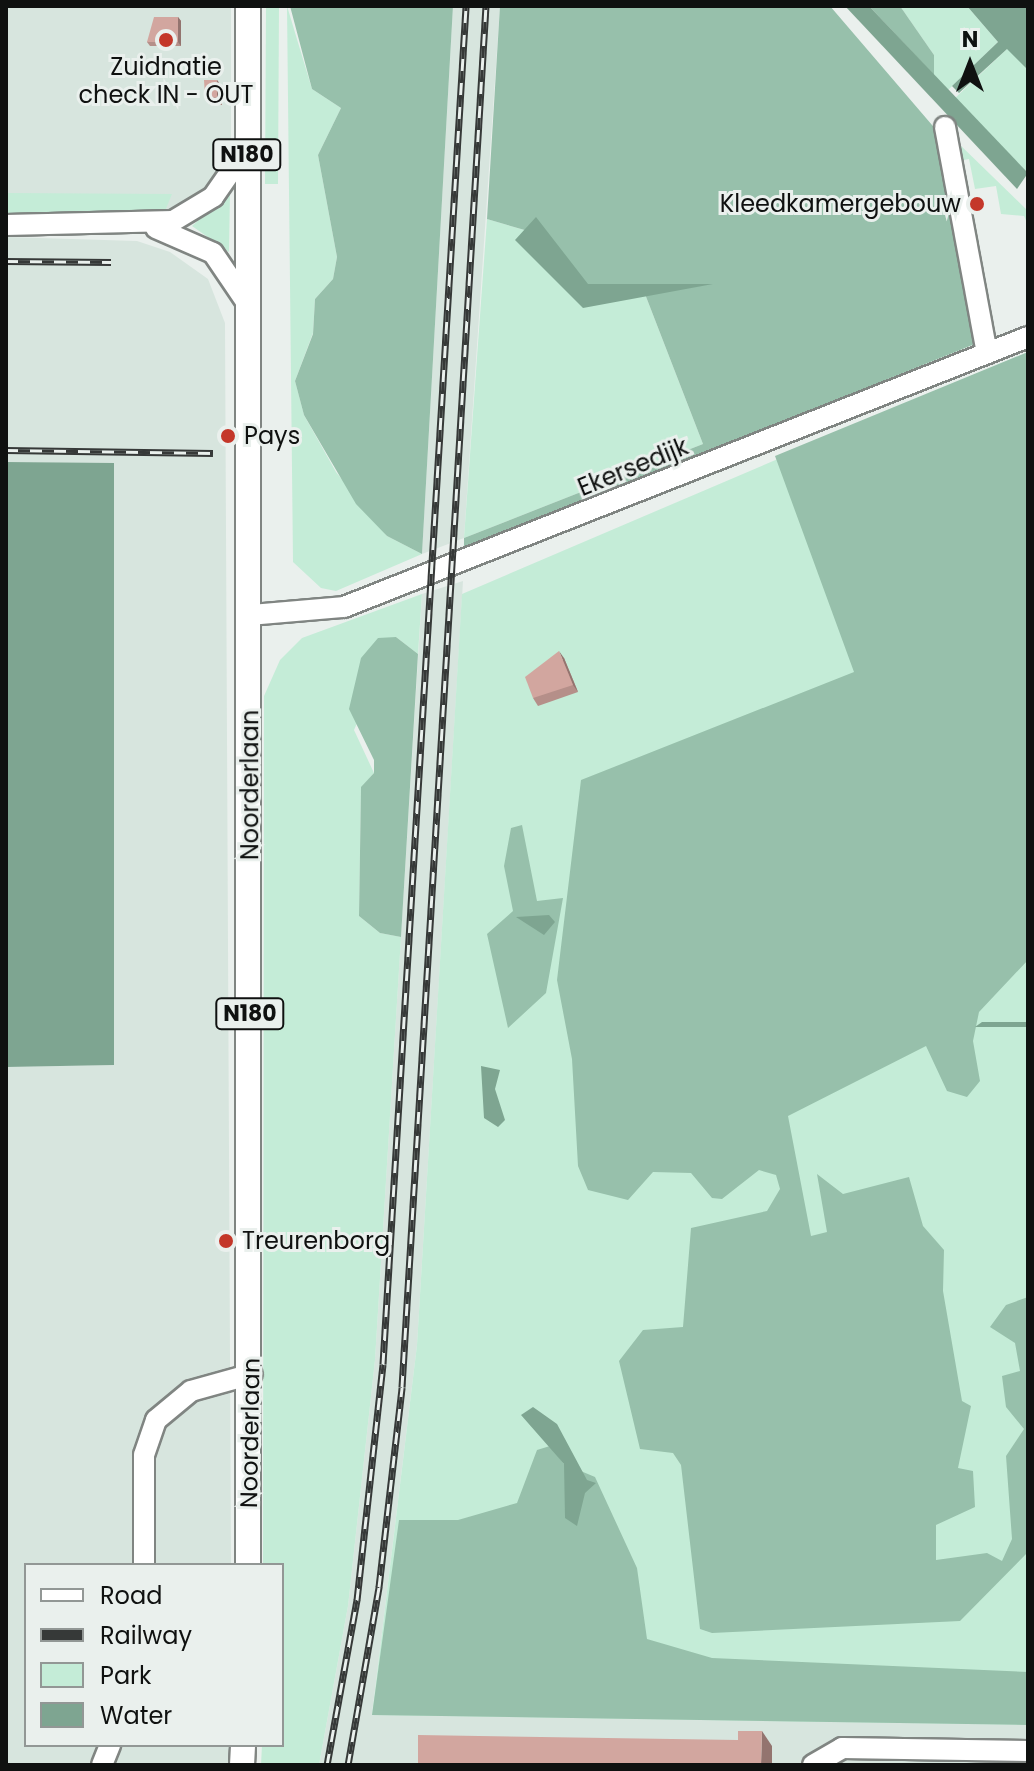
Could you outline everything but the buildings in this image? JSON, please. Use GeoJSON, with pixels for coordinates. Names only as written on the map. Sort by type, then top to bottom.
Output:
{"type":"FeatureCollection","features":[{"type":"Feature","properties":{"kind":"main road","name":"Noorderlaan"},"geometry":{"type":"LineString","coordinates":[[248,6],[252,1374],[248,1563]]}},
{"type":"Feature","properties":{"kind":"street"},"geometry":{"type":"LineString","coordinates":[[945,127],[987,353]]}},
{"type":"Feature","properties":{"kind":"street"},"geometry":{"type":"LineString","coordinates":[[144,226],[193,213],[229,178],[247,148]]}},
{"type":"Feature","properties":{"kind":"street"},"geometry":{"type":"LineString","coordinates":[[6,225],[144,226],[174,231],[213,253],[247,303]]}},
{"type":"Feature","properties":{"kind":"street","name":"Ekersedijk"},"geometry":{"type":"LineString","coordinates":[[250,615],[344,607],[1028,337]]}},
{"type":"Feature","properties":{"kind":"street"},"geometry":{"type":"LineString","coordinates":[[144,1563],[144,1455],[156,1420],[191,1391],[252,1374]]}},
{"type":"Feature","properties":{"kind":"street"},"geometry":{"type":"LineString","coordinates":[[813,1765],[842,1748],[1028,1751]]}},
{"type":"Feature","properties":{"kind":"shaded area"},"geometry":{"type":"Polygon","coordinates":[[[6,6],[231,6],[231,140],[214,179],[191,202],[158,213],[6,214],[6,6]]]}},
{"type":"Feature","properties":{"kind":"shaded area"},"geometry":{"type":"Polygon","coordinates":[[[290,6],[453,6],[422,554],[387,536],[356,504],[304,415],[295,381],[313,334],[315,299],[333,279],[337,257],[318,155],[341,108],[312,89],[290,6]]]}},
{"type":"Feature","properties":{"kind":"shaded area"},"geometry":{"type":"Polygon","coordinates":[[[453,6],[500,6],[464,538],[422,554],[453,6]]]}},
{"type":"Feature","properties":{"kind":"shaded area"},"geometry":{"type":"Polygon","coordinates":[[[500,6],[830,6],[938,132],[975,344],[464,550],[464,538],[703,444],[645,294],[576,290],[535,233],[487,219],[500,6]]]}},
{"type":"Feature","properties":{"kind":"shaded area"},"geometry":{"type":"Polygon","coordinates":[[[869,6],[900,6],[934,55],[934,75],[869,6]]]}},
{"type":"Feature","properties":{"kind":"shaded area"},"geometry":{"type":"Polygon","coordinates":[[[6,237],[137,241],[170,252],[208,279],[225,323],[231,1563],[24,1563],[24,1747],[231,1747],[230,1765],[6,1765],[6,1067],[114,1065],[114,464],[6,462],[6,237]]]}},
{"type":"Feature","properties":{"kind":"shaded area"},"geometry":{"type":"Polygon","coordinates":[[[1028,352],[1028,960],[979,1012],[973,1041],[980,1081],[967,1097],[947,1091],[926,1046],[788,1116],[811,1236],[827,1232],[817,1174],[843,1194],[909,1177],[923,1226],[944,1250],[943,1291],[962,1401],[971,1406],[958,1468],[973,1471],[975,1507],[936,1525],[936,1560],[987,1553],[1002,1561],[1012,1539],[1006,1456],[1024,1429],[1006,1407],[1002,1376],[1020,1371],[1015,1343],[990,1327],[1006,1305],[1028,1297],[1028,1552],[960,1621],[712,1633],[700,1629],[681,1465],[673,1453],[640,1449],[619,1361],[643,1330],[683,1327],[691,1228],[767,1211],[780,1189],[776,1175],[759,1170],[722,1199],[712,1198],[691,1173],[653,1172],[628,1200],[588,1190],[578,1166],[572,1059],[557,980],[581,780],[854,672],[775,456],[1028,352]]]}},
{"type":"Feature","properties":{"kind":"shaded area"},"geometry":{"type":"Polygon","coordinates":[[[463,581],[417,1345],[372,1714],[1028,1725],[1028,1765],[319,1765],[348,1606],[375,1360],[422,594],[463,581]]]}},
{"type":"Feature","properties":{"kind":"shaded area"},"geometry":{"type":"Polygon","coordinates":[[[396,637],[418,654],[401,937],[380,933],[359,916],[361,787],[374,773],[374,760],[349,709],[361,658],[378,638],[396,637]]]}},
{"type":"Feature","properties":{"kind":"shaded area"},"geometry":{"type":"Polygon","coordinates":[[[522,825],[537,901],[563,898],[546,993],[508,1028],[487,934],[513,911],[504,866],[511,828],[522,825]]]}},
{"type":"Feature","properties":{"kind":"shaded area"},"geometry":{"type":"Polygon","coordinates":[[[550,1446],[564,1464],[595,1477],[637,1568],[647,1639],[712,1658],[1028,1672],[1028,1725],[372,1715],[399,1520],[458,1520],[517,1503],[537,1450],[550,1446]]]}},
{"type":"Feature","properties":{"kind":"green space"},"geometry":{"type":"Polygon","coordinates":[[[266,6],[279,6],[278,184],[265,184],[266,6]]]}},
{"type":"Feature","properties":{"kind":"green space"},"geometry":{"type":"Polygon","coordinates":[[[287,6],[312,89],[341,108],[318,155],[337,257],[333,279],[315,299],[313,333],[295,381],[304,415],[336,472],[387,536],[422,554],[336,591],[321,588],[293,562],[287,6]]]}},
{"type":"Feature","properties":{"kind":"green space"},"geometry":{"type":"Polygon","coordinates":[[[900,6],[967,6],[998,42],[946,92],[934,75],[934,55],[900,6]]]}},
{"type":"Feature","properties":{"kind":"green space"},"geometry":{"type":"Polygon","coordinates":[[[1008,48],[1028,70],[1028,173],[953,100],[1008,48]]]}},
{"type":"Feature","properties":{"kind":"green space"},"geometry":{"type":"Polygon","coordinates":[[[956,141],[1028,211],[1028,225],[1024,216],[1001,214],[996,186],[975,189],[969,159],[958,161],[956,141]]]}},
{"type":"Feature","properties":{"kind":"green space"},"geometry":{"type":"Polygon","coordinates":[[[230,192],[229,252],[192,226],[230,192]]]}},
{"type":"Feature","properties":{"kind":"green space"},"geometry":{"type":"Polygon","coordinates":[[[6,193],[172,194],[165,211],[139,216],[6,214],[6,193]]]}},
{"type":"Feature","properties":{"kind":"green space"},"geometry":{"type":"Polygon","coordinates":[[[487,219],[535,233],[645,294],[703,444],[464,538],[487,219]]]}},
{"type":"Feature","properties":{"kind":"green space"},"geometry":{"type":"Polygon","coordinates":[[[1028,352],[1028,1725],[372,1715],[417,1345],[462,594],[1028,352]]]}},
{"type":"Feature","properties":{"kind":"green space"},"geometry":{"type":"Polygon","coordinates":[[[422,594],[418,654],[396,637],[354,730],[374,773],[361,788],[359,916],[380,933],[401,937],[375,1360],[348,1606],[319,1765],[261,1765],[262,1747],[284,1747],[284,1563],[263,1563],[264,696],[280,660],[302,638],[422,594]]]}},
{"type":"Feature","properties":{"kind":"water"},"geometry":{"type":"Polygon","coordinates":[[[845,6],[869,6],[1028,173],[1017,189],[845,6]]]}},
{"type":"Feature","properties":{"kind":"water"},"geometry":{"type":"Polygon","coordinates":[[[967,6],[1028,6],[1028,70],[1007,49],[959,93],[952,86],[998,42],[967,6]]]}},
{"type":"Feature","properties":{"kind":"water"},"geometry":{"type":"Polygon","coordinates":[[[536,217],[588,284],[713,284],[583,308],[515,240],[536,217]]]}},
{"type":"Feature","properties":{"kind":"water"},"geometry":{"type":"Polygon","coordinates":[[[6,462],[114,463],[114,1065],[6,1067],[6,462]]]}},
{"type":"Feature","properties":{"kind":"water"},"geometry":{"type":"Polygon","coordinates":[[[549,915],[555,922],[544,935],[516,917],[549,915]]]}},
{"type":"Feature","properties":{"kind":"water"},"geometry":{"type":"Polygon","coordinates":[[[982,1022],[1028,1022],[1028,1027],[975,1027],[982,1022]]]}},
{"type":"Feature","properties":{"kind":"water"},"geometry":{"type":"Polygon","coordinates":[[[481,1066],[500,1070],[495,1089],[505,1120],[498,1127],[484,1118],[481,1066]]]}},
{"type":"Feature","properties":{"kind":"water"},"geometry":{"type":"Polygon","coordinates":[[[533,1407],[557,1424],[587,1480],[596,1483],[585,1493],[577,1526],[565,1518],[564,1464],[521,1415],[533,1407]]]}},
{"type":"Feature","properties":{"kind":"railway"},"geometry":{"type":"LineString","coordinates":[[327,1765],[357,1600],[383,1364],[466,6]]}},
{"type":"Feature","properties":{"kind":"railway"},"geometry":{"type":"LineString","coordinates":[[348,1765],[379,1587],[402,1387],[486,6]]}},
{"type":"Feature","properties":{"kind":"railway"},"geometry":{"type":"LineString","coordinates":[[6,261],[111,262]]}},
{"type":"Feature","properties":{"kind":"railway"},"geometry":{"type":"LineString","coordinates":[[6,450],[213,453]]}},
{"type":"Feature","properties":{"kind":"place","name":"Zuidnatie check IN - OUT"},"geometry":{"type":"Point","coordinates":[166,40]}},
{"type":"Feature","properties":{"kind":"place","name":"Kleedkamergebouw"},"geometry":{"type":"Point","coordinates":[977,204]}},
{"type":"Feature","properties":{"kind":"place","name":"Pays"},"geometry":{"type":"Point","coordinates":[228,436]}},
{"type":"Feature","properties":{"kind":"place","name":"Treurenborg"},"geometry":{"type":"Point","coordinates":[226,1241]}}]}
